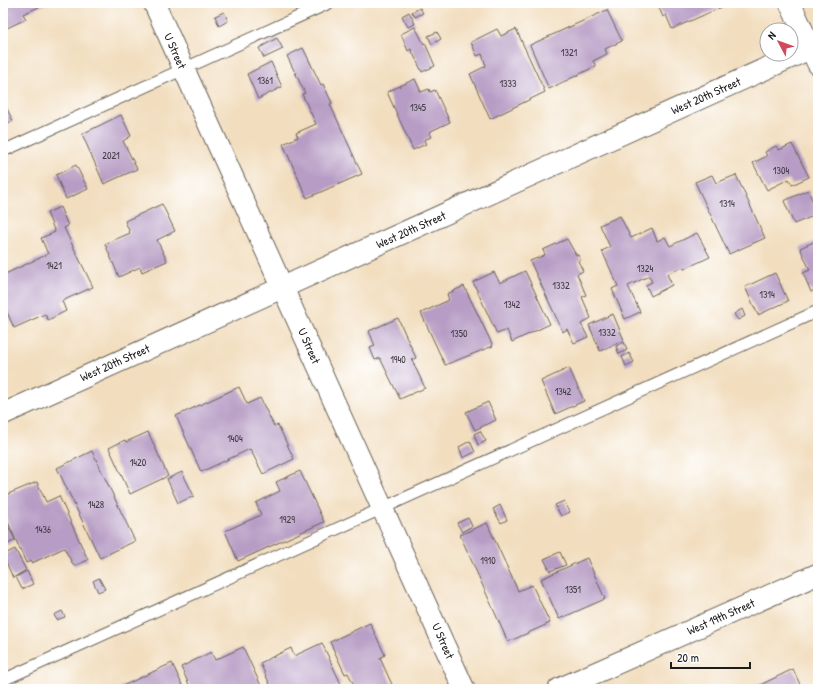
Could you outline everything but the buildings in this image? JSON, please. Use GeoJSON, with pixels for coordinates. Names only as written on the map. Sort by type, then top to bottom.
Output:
{"type":"FeatureCollection","features":[{"type":"Feature","properties":{"kind":"street","name":"U Street"},"geometry":{"type":"LineString","coordinates":[[154,3],[464,689]]}},
{"type":"Feature","properties":{"kind":"street"},"geometry":{"type":"LineString","coordinates":[[790,3],[816,53]]}},
{"type":"Feature","properties":{"kind":"street","name":"West 20th Street"},"geometry":{"type":"LineString","coordinates":[[3,414],[283,288],[816,53]]}},
{"type":"Feature","properties":{"kind":"street","name":"West 19th Street"},"geometry":{"type":"LineString","coordinates":[[559,689],[818,574]]}},
{"type":"Feature","properties":{"kind":"lane"},"geometry":{"type":"LineString","coordinates":[[3,151],[329,3]]}},
{"type":"Feature","properties":{"kind":"lane"},"geometry":{"type":"LineString","coordinates":[[3,680],[818,311]]}}]}
